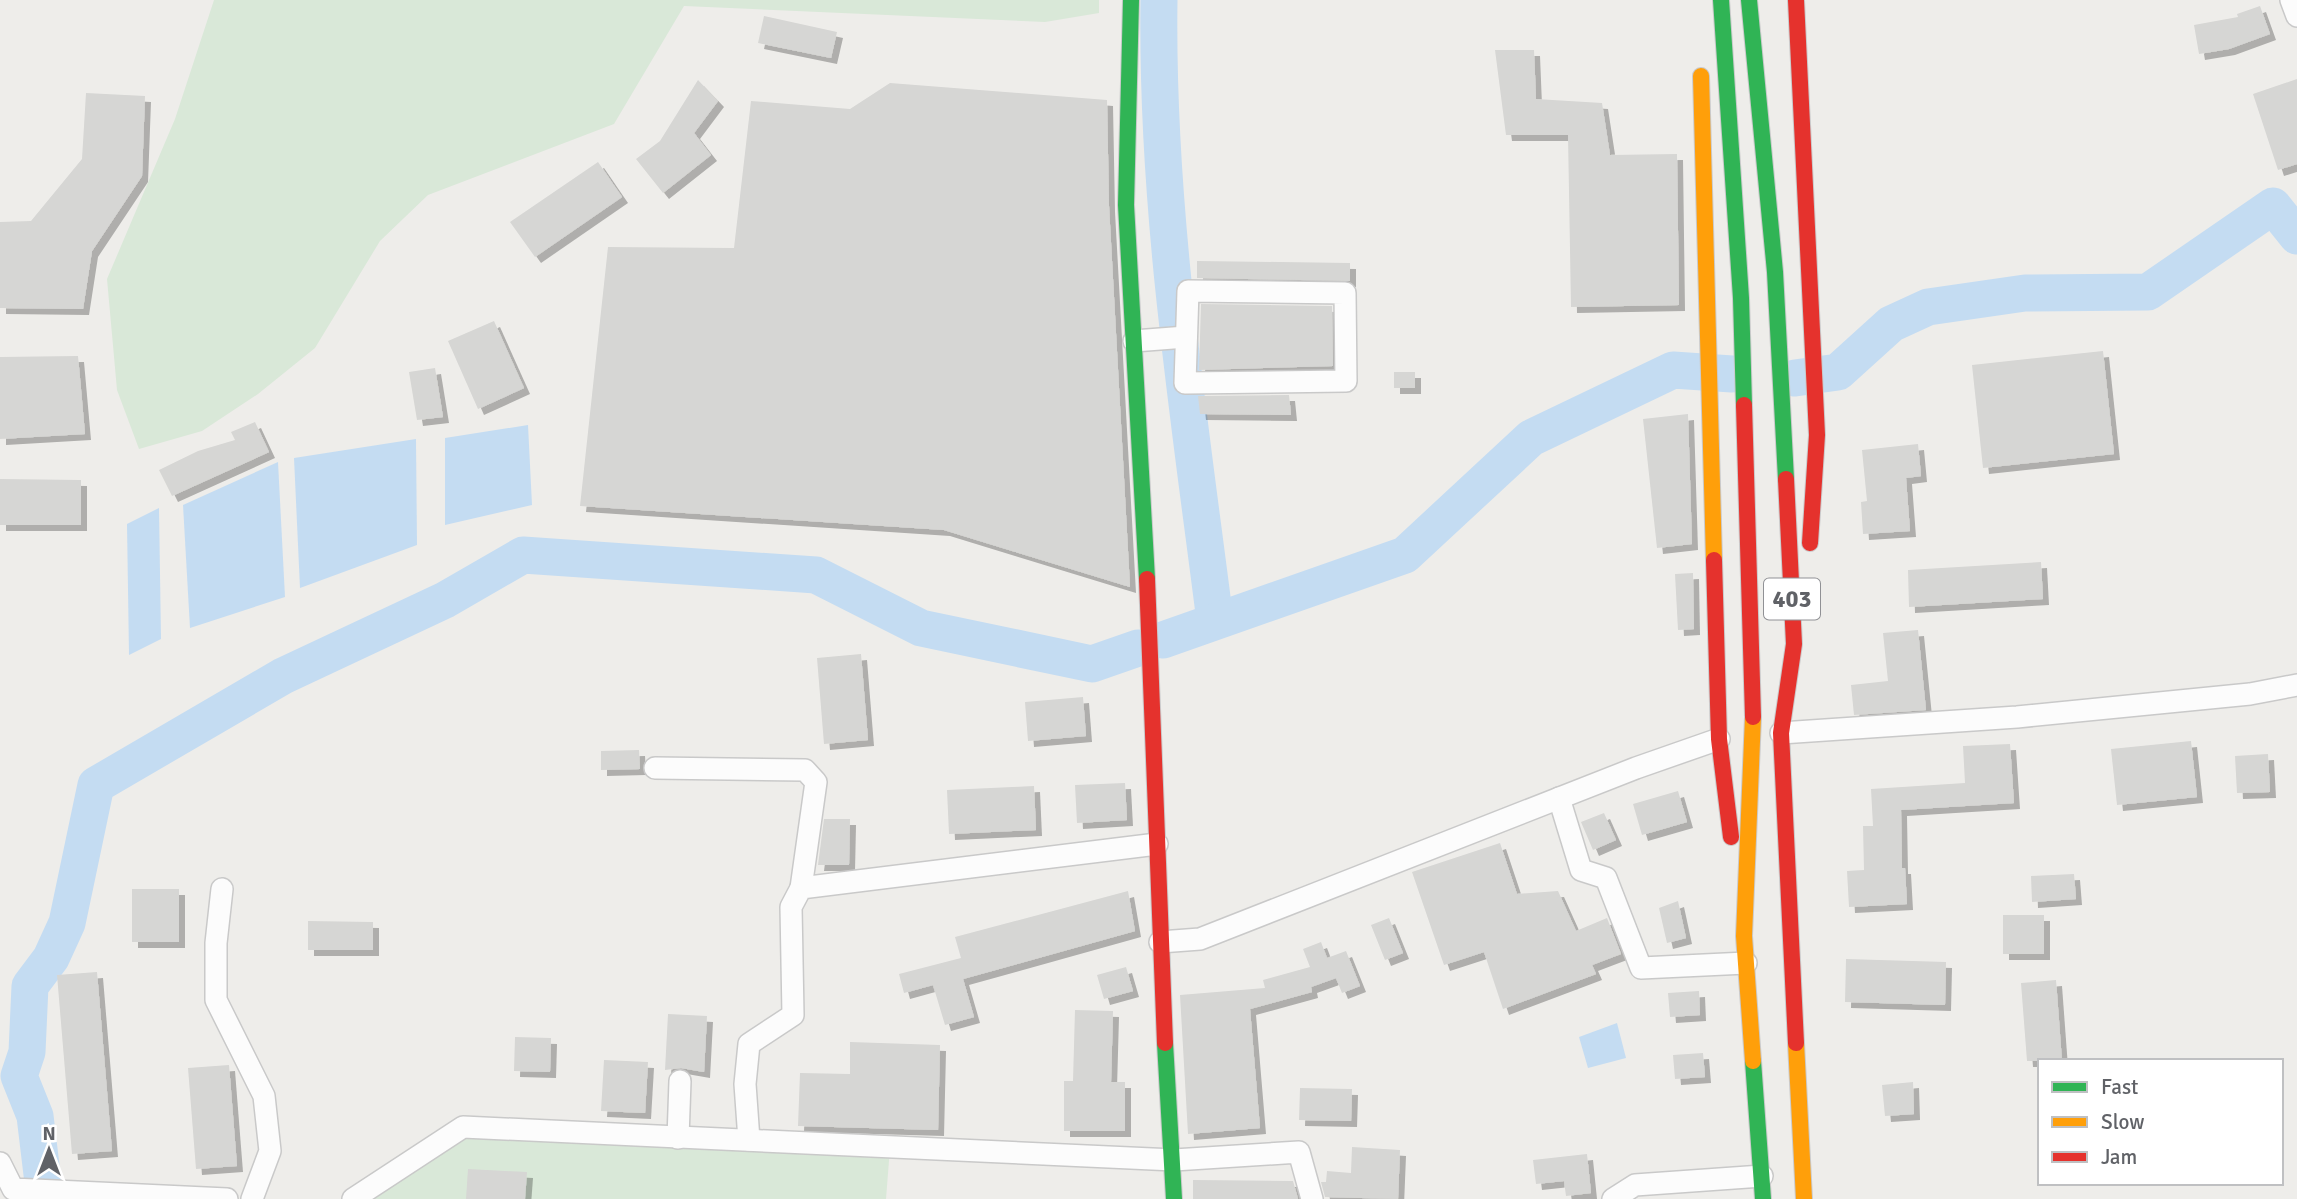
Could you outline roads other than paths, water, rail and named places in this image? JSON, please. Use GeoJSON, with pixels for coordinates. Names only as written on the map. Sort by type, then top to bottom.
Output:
{"type":"FeatureCollection","features":[{"type":"Feature","properties":{"kind":"main road"},"geometry":{"type":"LineString","coordinates":[[1131,0],[1126,205],[1149,609],[1160,942],[1174,1160],[1174,1199]]}},
{"type":"Feature","properties":{"kind":"main road"},"geometry":{"type":"LineString","coordinates":[[1705,0],[1707,297],[1719,739],[1744,936]]}},
{"type":"Feature","properties":{"kind":"main road","name":"403"},"geometry":{"type":"LineString","coordinates":[[1721,0],[1741,298],[1754,738],[1744,936],[1763,1199]]}},
{"type":"Feature","properties":{"kind":"main road","name":"403"},"geometry":{"type":"LineString","coordinates":[[1749,0],[1775,272],[1794,644],[1781,733],[1804,1199]]}},
{"type":"Feature","properties":{"kind":"main road"},"geometry":{"type":"LineString","coordinates":[[1766,0],[1801,439],[1793,626]]}},
{"type":"Feature","properties":{"kind":"main road"},"geometry":{"type":"LineString","coordinates":[[1794,644],[1805,611],[1817,435],[1796,0]]}},
{"type":"Feature","properties":{"kind":"main road"},"geometry":{"type":"LineString","coordinates":[[1705,50],[1733,623]]}},
{"type":"Feature","properties":{"kind":"main road"},"geometry":{"type":"LineString","coordinates":[[1735,674],[1744,936]]}},
{"type":"Feature","properties":{"kind":"street"},"geometry":{"type":"LineString","coordinates":[[2291,0],[2297,16]]}},
{"type":"Feature","properties":{"kind":"street"},"geometry":{"type":"LineString","coordinates":[[1188,291],[1345,293],[1346,381],[1185,383],[1176,338],[1188,291]]}},
{"type":"Feature","properties":{"kind":"street"},"geometry":{"type":"LineString","coordinates":[[1134,341],[1176,338]]}},
{"type":"Feature","properties":{"kind":"street"},"geometry":{"type":"LineString","coordinates":[[1781,733],[2017,717],[2250,694],[2297,685]]}},
{"type":"Feature","properties":{"kind":"street"},"geometry":{"type":"LineString","coordinates":[[1160,942],[1200,939],[1559,798],[1719,739]]}},
{"type":"Feature","properties":{"kind":"street"},"geometry":{"type":"LineString","coordinates":[[655,768],[805,770],[816,782],[801,888],[792,907],[793,1015],[748,1044],[745,1084],[749,1140]]}},
{"type":"Feature","properties":{"kind":"street"},"geometry":{"type":"LineString","coordinates":[[1559,798],[1581,870],[1606,878],[1641,968],[1745,963]]}},
{"type":"Feature","properties":{"kind":"street"},"geometry":{"type":"LineString","coordinates":[[801,888],[1157,844]]}},
{"type":"Feature","properties":{"kind":"street"},"geometry":{"type":"LineString","coordinates":[[222,889],[216,943],[216,1000],[264,1096],[270,1151],[253,1199]]}},
{"type":"Feature","properties":{"kind":"street"},"geometry":{"type":"LineString","coordinates":[[678,1138],[680,1081]]}},
{"type":"Feature","properties":{"kind":"street"},"geometry":{"type":"LineString","coordinates":[[353,1199],[463,1127],[1174,1160],[1300,1152],[1312,1199]]}},
{"type":"Feature","properties":{"kind":"street"},"geometry":{"type":"LineString","coordinates":[[0,1163],[13,1192],[227,1199]]}},
{"type":"Feature","properties":{"kind":"street"},"geometry":{"type":"LineString","coordinates":[[1613,1199],[1635,1185],[1762,1176]]}},
{"type":"Feature","properties":{"kind":"water"},"geometry":{"type":"Polygon","coordinates":[[[528,425],[532,505],[445,525],[445,438],[528,425]]]}},
{"type":"Feature","properties":{"kind":"water"},"geometry":{"type":"Polygon","coordinates":[[[416,439],[417,545],[300,588],[294,458],[416,439]]]}},
{"type":"Feature","properties":{"kind":"water"},"geometry":{"type":"Polygon","coordinates":[[[278,462],[285,597],[190,628],[183,505],[278,462]]]}},
{"type":"Feature","properties":{"kind":"water"},"geometry":{"type":"Polygon","coordinates":[[[159,508],[161,639],[129,655],[127,524],[159,508]]]}},
{"type":"Feature","properties":{"kind":"water"},"geometry":{"type":"Polygon","coordinates":[[[1617,1023],[1626,1058],[1588,1068],[1579,1037],[1617,1023]]]}},
{"type":"Feature","properties":{"kind":"waterway"},"geometry":{"type":"LineString","coordinates":[[1159,0],[1159,78],[1169,234],[1185,389],[1215,621]]}},
{"type":"Feature","properties":{"kind":"waterway"},"geometry":{"type":"LineString","coordinates":[[1795,378],[1838,372],[1891,324],[1928,307],[2025,293],[2148,292],[2273,206],[2297,236]]}},
{"type":"Feature","properties":{"kind":"waterway"},"geometry":{"type":"LineString","coordinates":[[1163,640],[1405,555],[1531,438],[1673,370],[1732,374]]}},
{"type":"Feature","properties":{"kind":"waterway"},"geometry":{"type":"LineString","coordinates":[[45,1199],[35,1116],[19,1076],[27,1052],[30,986],[51,958],[67,923],[96,785],[283,676],[445,600],[523,555],[816,575],[921,628],[1092,664],[1138,648]]}}]}
